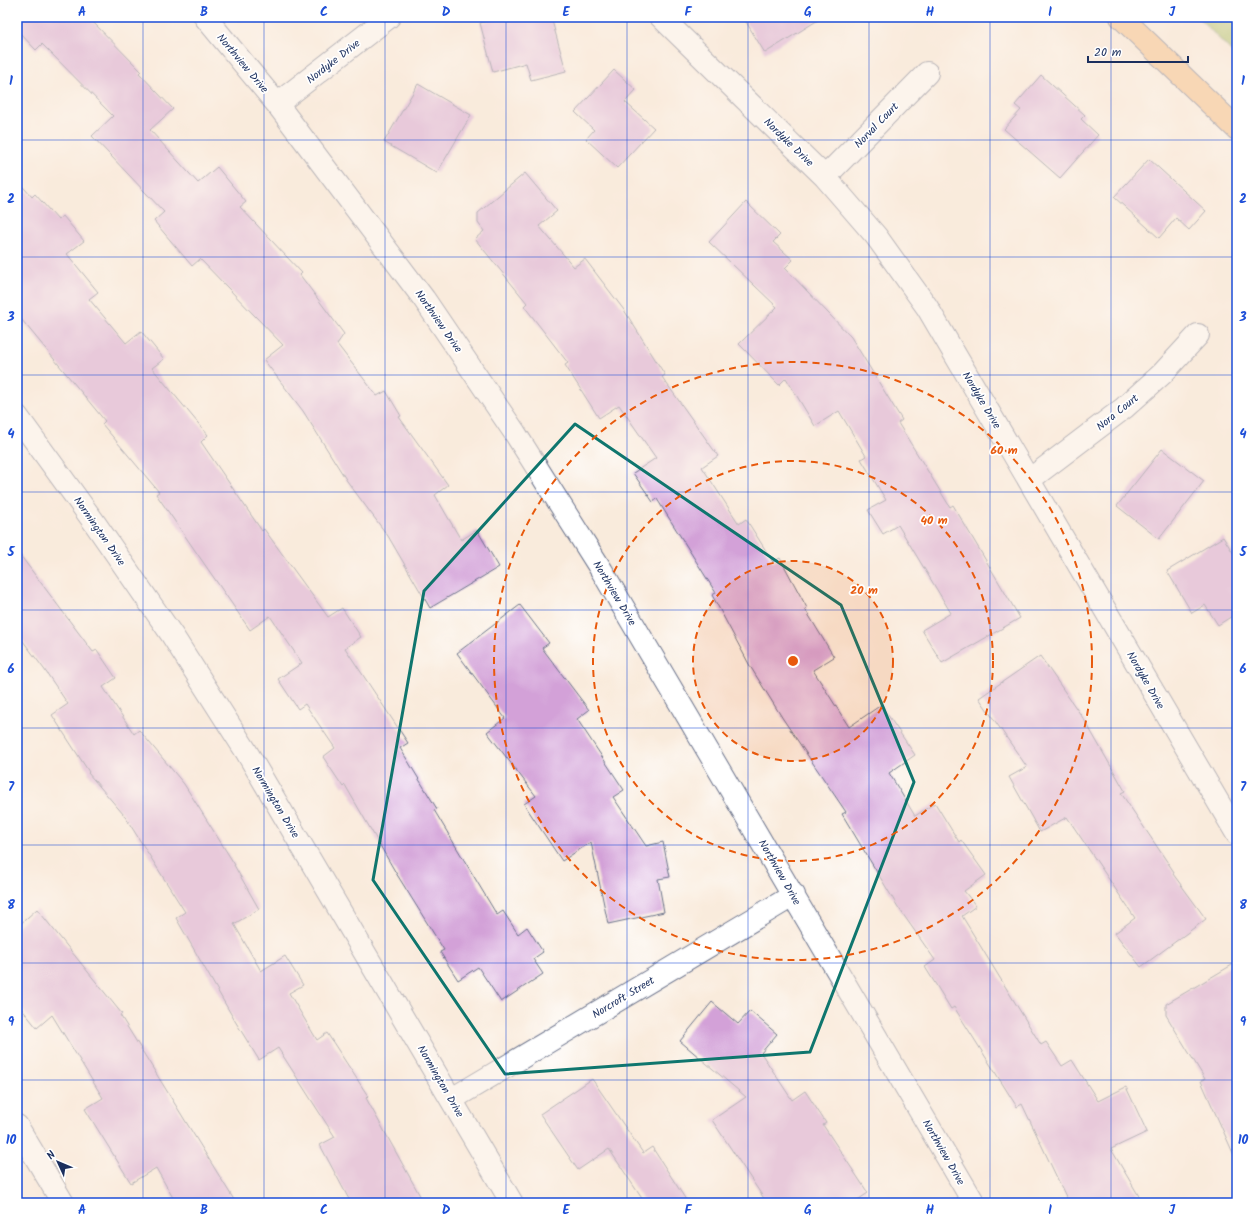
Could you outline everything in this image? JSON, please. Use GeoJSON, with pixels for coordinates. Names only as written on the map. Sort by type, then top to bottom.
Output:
{"type":"FeatureCollection","features":[{"type":"Feature","properties":{"kind":"main road"},"geometry":{"type":"LineString","coordinates":[[1121,17],[1237,129]]}},
{"type":"Feature","properties":{"kind":"street","name":"Northview Drive"},"geometry":{"type":"LineString","coordinates":[[205,17],[278,104],[424,299],[515,433],[602,571],[974,1203]]}},
{"type":"Feature","properties":{"kind":"street","name":"Nordyke Drive"},"geometry":{"type":"LineString","coordinates":[[278,104],[389,17]]}},
{"type":"Feature","properties":{"kind":"street","name":"Nordyke Drive"},"geometry":{"type":"LineString","coordinates":[[661,17],[825,177],[876,236],[927,307],[1029,480],[1229,802],[1237,834]]}},
{"type":"Feature","properties":{"kind":"street","name":"Norval Court"},"geometry":{"type":"LineString","coordinates":[[825,177],[927,73]]}},
{"type":"Feature","properties":{"kind":"street","name":"Nora Court"},"geometry":{"type":"LineString","coordinates":[[1029,480],[1124,408],[1162,374],[1198,335]]}},
{"type":"Feature","properties":{"kind":"street","name":"Normington Drive"},"geometry":{"type":"LineString","coordinates":[[17,416],[94,522],[180,648],[250,757],[512,1203]]}},
{"type":"Feature","properties":{"kind":"street","name":"Norcroft Street"},"geometry":{"type":"LineString","coordinates":[[452,1099],[794,895]]}},
{"type":"Feature","properties":{"kind":"street"},"geometry":{"type":"LineString","coordinates":[[17,1126],[63,1203]]}},
{"type":"Feature","properties":{"kind":"highlighted area"},"geometry":{"type":"Polygon","coordinates":[[[575,424],[841,605],[914,782],[810,1052],[505,1074],[373,880],[424,591],[575,424]]]}},
{"type":"Feature","properties":{"kind":"green space"},"geometry":{"type":"Polygon","coordinates":[[[1198,17],[1237,17],[1237,57],[1198,17]]]}},
{"type":"Feature","properties":{"kind":"building"},"geometry":{"type":"Polygon","coordinates":[[[17,17],[88,17],[141,71],[139,73],[173,109],[150,130],[198,183],[217,167],[246,202],[240,207],[302,273],[300,275],[344,334],[337,344],[377,396],[386,391],[401,416],[399,417],[448,485],[435,495],[461,540],[477,530],[499,567],[430,608],[388,536],[347,481],[303,411],[264,360],[283,345],[200,259],[192,266],[154,221],[164,212],[92,136],[113,116],[42,44],[36,50],[17,30],[17,17]]]}},
{"type":"Feature","properties":{"kind":"building"},"geometry":{"type":"Polygon","coordinates":[[[502,17],[551,17],[566,71],[531,80],[526,63],[493,72],[480,23],[502,17]]]}},
{"type":"Feature","properties":{"kind":"building"},"geometry":{"type":"Polygon","coordinates":[[[743,17],[823,17],[765,53],[743,17]]]}},
{"type":"Feature","properties":{"kind":"building"},"geometry":{"type":"Polygon","coordinates":[[[614,70],[636,90],[625,102],[654,128],[617,168],[586,139],[594,130],[575,112],[614,70]]]}},
{"type":"Feature","properties":{"kind":"building"},"geometry":{"type":"Polygon","coordinates":[[[1041,75],[1085,115],[1081,119],[1098,135],[1060,178],[1004,129],[1021,110],[1015,105],[1041,75]]]}},
{"type":"Feature","properties":{"kind":"building"},"geometry":{"type":"Polygon","coordinates":[[[418,84],[471,115],[437,173],[384,142],[418,84]]]}},
{"type":"Feature","properties":{"kind":"building"},"geometry":{"type":"Polygon","coordinates":[[[1149,159],[1206,211],[1189,230],[1176,218],[1159,238],[1114,197],[1149,159]]]}},
{"type":"Feature","properties":{"kind":"building"},"geometry":{"type":"Polygon","coordinates":[[[525,173],[557,211],[539,226],[574,267],[585,259],[624,310],[665,375],[662,377],[718,456],[702,467],[739,524],[746,519],[773,562],[780,558],[807,608],[805,609],[834,657],[813,670],[849,727],[881,705],[915,755],[889,773],[915,816],[935,803],[959,842],[961,840],[986,875],[964,891],[976,906],[962,916],[1041,1045],[1046,1042],[1062,1066],[1072,1060],[1098,1101],[1126,1087],[1147,1132],[1111,1149],[1143,1203],[1069,1203],[1022,1104],[1017,1107],[954,1007],[951,1009],[925,967],[935,960],[898,907],[842,814],[846,812],[783,719],[750,666],[712,595],[716,593],[657,499],[653,502],[633,473],[656,458],[619,405],[599,418],[565,365],[568,363],[524,306],[527,303],[475,239],[484,231],[478,223],[478,213],[525,173]]]}},
{"type":"Feature","properties":{"kind":"building"},"geometry":{"type":"Polygon","coordinates":[[[17,180],[32,197],[35,194],[58,220],[63,216],[84,241],[67,254],[98,292],[89,299],[126,343],[141,331],[164,359],[152,368],[208,435],[201,442],[262,531],[264,529],[328,617],[342,608],[361,637],[345,648],[408,743],[400,748],[437,809],[434,810],[497,915],[503,911],[518,934],[527,927],[543,952],[533,959],[543,974],[501,1002],[478,967],[458,980],[440,952],[444,950],[396,873],[345,785],[343,787],[323,757],[335,748],[305,704],[298,709],[278,679],[302,663],[270,616],[250,630],[156,494],[159,492],[102,424],[105,421],[17,314],[17,180]]]}},
{"type":"Feature","properties":{"kind":"building"},"geometry":{"type":"Polygon","coordinates":[[[746,202],[780,235],[773,242],[793,260],[785,268],[851,337],[902,420],[898,423],[950,507],[953,505],[1020,618],[942,663],[922,630],[951,613],[898,525],[883,534],[868,510],[886,500],[861,459],[866,456],[839,411],[815,426],[786,378],[779,385],[739,344],[777,307],[709,242],[746,202]]]}},
{"type":"Feature","properties":{"kind":"building"},"geometry":{"type":"Polygon","coordinates":[[[1162,449],[1204,481],[1159,539],[1117,506],[1162,449]]]}},
{"type":"Feature","properties":{"kind":"building"},"geometry":{"type":"Polygon","coordinates":[[[1223,537],[1237,559],[1237,613],[1218,625],[1205,605],[1192,613],[1167,571],[1223,537]]]}},
{"type":"Feature","properties":{"kind":"building"},"geometry":{"type":"Polygon","coordinates":[[[17,551],[93,652],[97,650],[116,678],[103,687],[134,734],[139,730],[184,784],[235,865],[259,909],[234,924],[261,971],[285,956],[303,985],[289,993],[317,1040],[327,1033],[368,1096],[366,1098],[424,1203],[351,1203],[320,1145],[335,1137],[278,1048],[259,1060],[176,918],[185,912],[124,815],[88,773],[89,772],[52,715],[68,704],[17,633],[17,551]]]}},
{"type":"Feature","properties":{"kind":"building"},"geometry":{"type":"Polygon","coordinates":[[[520,605],[549,643],[542,648],[589,710],[577,719],[624,790],[613,797],[646,846],[663,842],[670,877],[658,879],[664,912],[608,924],[591,842],[562,861],[524,804],[536,796],[487,732],[505,718],[457,653],[520,605]]]}},
{"type":"Feature","properties":{"kind":"building"},"geometry":{"type":"Polygon","coordinates":[[[1040,656],[1085,721],[1125,791],[1121,793],[1174,872],[1173,874],[1206,919],[1141,967],[1115,933],[1135,918],[1067,817],[1040,832],[1009,777],[1027,767],[979,698],[1040,656]]]}},
{"type":"Feature","properties":{"kind":"building"},"geometry":{"type":"Polygon","coordinates":[[[37,909],[122,1014],[120,1015],[236,1203],[176,1203],[156,1168],[131,1183],[85,1109],[103,1098],[52,1015],[37,1028],[17,1003],[17,927],[37,909]]]}},
{"type":"Feature","properties":{"kind":"building"},"geometry":{"type":"Polygon","coordinates":[[[1237,962],[1237,1162],[1201,1081],[1205,1079],[1166,1015],[1166,1004],[1237,962]]]}},
{"type":"Feature","properties":{"kind":"building"},"geometry":{"type":"Polygon","coordinates":[[[712,1002],[738,1024],[750,1011],[777,1034],[761,1053],[792,1100],[805,1091],[826,1123],[823,1125],[868,1193],[853,1203],[767,1203],[712,1120],[746,1097],[680,1041],[712,1002]]]}},
{"type":"Feature","properties":{"kind":"building"},"geometry":{"type":"Polygon","coordinates":[[[592,1079],[643,1153],[652,1147],[688,1203],[645,1203],[609,1149],[578,1170],[540,1114],[592,1079]]]}}]}
